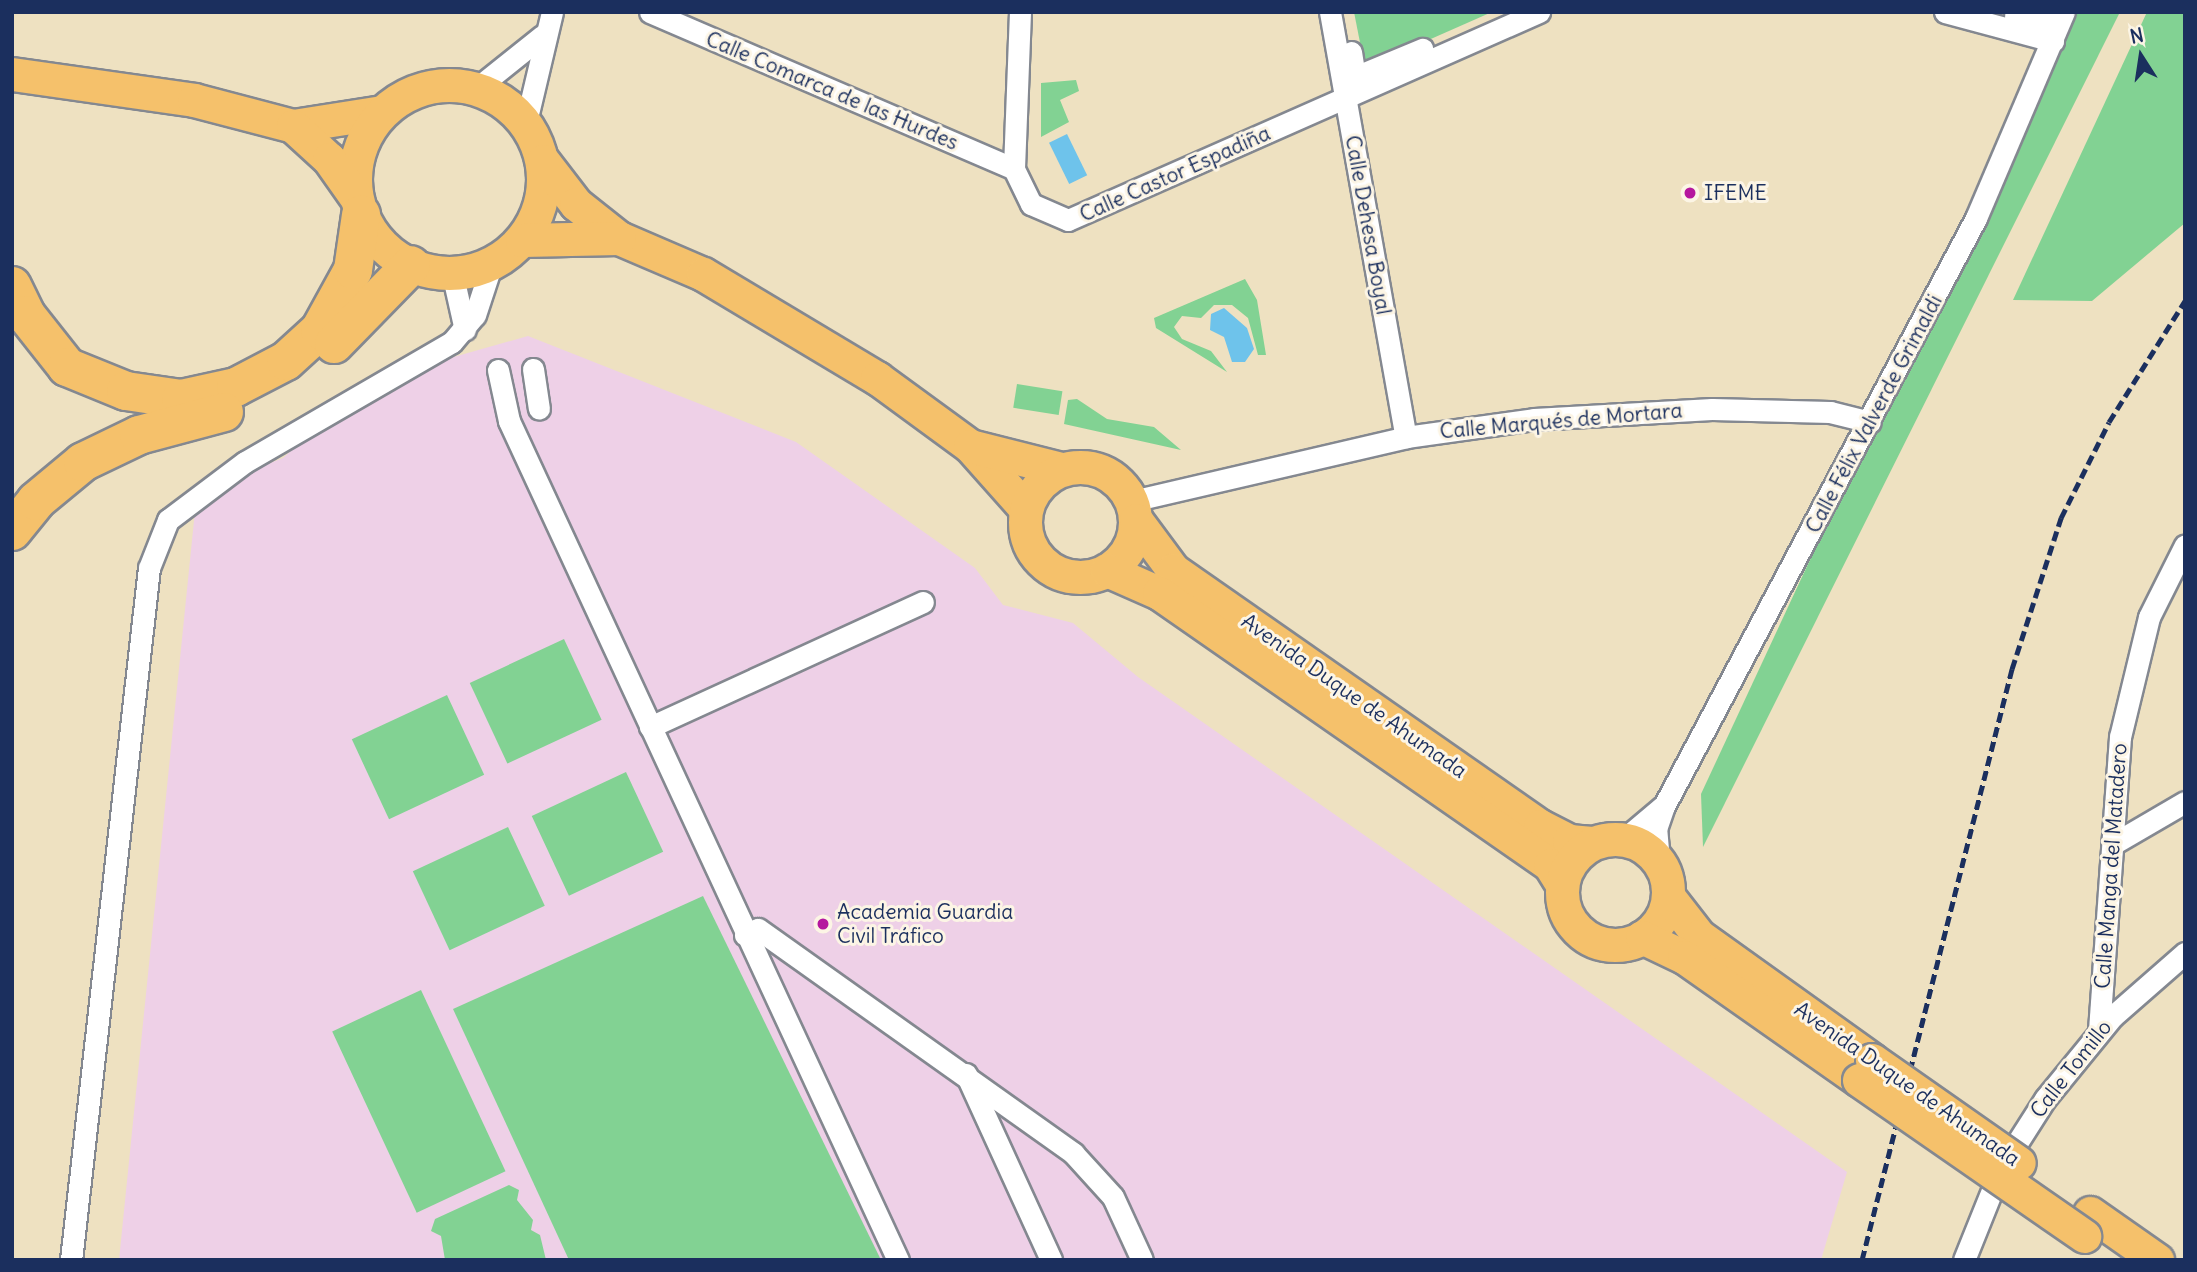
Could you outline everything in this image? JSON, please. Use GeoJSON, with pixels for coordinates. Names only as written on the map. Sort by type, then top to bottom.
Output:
{"type":"FeatureCollection","features":[{"type":"Feature","properties":{"kind":"highway"},"geometry":{"type":"LineString","coordinates":[[12,286],[26,315],[67,367],[126,391],[181,399],[236,387],[286,361],[320,330],[354,270],[358,206]]}},
{"type":"Feature","properties":{"kind":"highway"},"geometry":{"type":"LineString","coordinates":[[12,531],[36,501],[83,462],[139,435],[251,404],[293,379],[411,265]]}},
{"type":"Feature","properties":{"kind":"main road"},"geometry":{"type":"LineString","coordinates":[[12,74],[48,77],[194,100],[293,126],[382,111],[426,86],[477,88],[526,122],[543,161],[576,204],[620,238],[775,313],[970,446],[1026,509],[1032,550],[1049,568],[1077,576],[1107,570],[1132,542],[1134,511],[1100,470],[1061,470],[970,446]]}},
{"type":"Feature","properties":{"kind":"main road"},"geometry":{"type":"LineString","coordinates":[[358,206],[356,161],[382,111]]}},
{"type":"Feature","properties":{"kind":"main road"},"geometry":{"type":"LineString","coordinates":[[293,126],[329,159],[390,253],[411,265],[452,272],[492,262],[522,240],[544,189],[543,161]]}},
{"type":"Feature","properties":{"kind":"main road"},"geometry":{"type":"LineString","coordinates":[[522,240],[620,238]]}},
{"type":"Feature","properties":{"kind":"main road"},"geometry":{"type":"LineString","coordinates":[[1026,509],[1045,479],[1061,470]]}},
{"type":"Feature","properties":{"kind":"main road","name":"Avenida Duque de Ahumada"},"geometry":{"type":"LineString","coordinates":[[1134,511],[1174,570],[1540,826],[1569,841],[1608,841]]}},
{"type":"Feature","properties":{"kind":"main road","name":"Avenida Duque de Ahumada"},"geometry":{"type":"LineString","coordinates":[[1107,570],[1159,593],[1541,859],[1562,884]]}},
{"type":"Feature","properties":{"kind":"main road"},"geometry":{"type":"LineString","coordinates":[[1608,841],[1659,861],[1668,895],[1660,920],[1642,937],[1609,945],[1586,937],[1564,910],[1562,884],[1573,858],[1608,841]]}},
{"type":"Feature","properties":{"kind":"main road","name":"Avenida Duque de Ahumada"},"geometry":{"type":"LineString","coordinates":[[1668,895],[1699,936],[1866,1070]]}},
{"type":"Feature","properties":{"kind":"main road","name":"Avenida Duque de Ahumada"},"geometry":{"type":"LineString","coordinates":[[1642,937],[1684,957],[1866,1070],[2087,1225],[2157,1260]]}},
{"type":"Feature","properties":{"kind":"main road","name":"Avenida Duque de Ahumada"},"geometry":{"type":"LineString","coordinates":[[2087,1225],[2118,1260]]}},
{"type":"Feature","properties":{"kind":"street"},"geometry":{"type":"LineString","coordinates":[[526,122],[542,36],[552,12]]}},
{"type":"Feature","properties":{"kind":"street","name":"Calle Comarca de las Hurdes"},"geometry":{"type":"LineString","coordinates":[[650,12],[1014,169]]}},
{"type":"Feature","properties":{"kind":"street","name":"Calle Castor Espadiña"},"geometry":{"type":"LineString","coordinates":[[1020,12],[1014,169],[1031,204],[1068,220],[1539,12]]}},
{"type":"Feature","properties":{"kind":"street","name":"Calle Dehesa Boyal"},"geometry":{"type":"LineString","coordinates":[[1330,12],[1406,437]]}},
{"type":"Feature","properties":{"kind":"street"},"geometry":{"type":"LineString","coordinates":[[1343,12],[1355,77],[1512,12]]}},
{"type":"Feature","properties":{"kind":"street"},"geometry":{"type":"LineString","coordinates":[[1945,12],[2053,41]]}},
{"type":"Feature","properties":{"kind":"street"},"geometry":{"type":"LineString","coordinates":[[1999,12],[2041,23],[2044,12]]}},
{"type":"Feature","properties":{"kind":"street","name":"Calle Félix Valverde Grimaldi"},"geometry":{"type":"LineString","coordinates":[[1659,861],[1656,829],[1664,806],[1976,218],[2064,12]]}},
{"type":"Feature","properties":{"kind":"street"},"geometry":{"type":"LineString","coordinates":[[477,88],[542,36]]}},
{"type":"Feature","properties":{"kind":"street"},"geometry":{"type":"LineString","coordinates":[[71,1260],[149,568],[169,520],[245,462],[465,330],[492,262]]}},
{"type":"Feature","properties":{"kind":"street"},"geometry":{"type":"LineString","coordinates":[[452,272],[465,330]]}},
{"type":"Feature","properties":{"kind":"street"},"geometry":{"type":"LineString","coordinates":[[533,369],[539,409]]}},
{"type":"Feature","properties":{"kind":"street"},"geometry":{"type":"LineString","coordinates":[[498,370],[509,421],[745,936],[898,1260]]}},
{"type":"Feature","properties":{"kind":"street","name":"Calle Marqués de Mortara"},"geometry":{"type":"LineString","coordinates":[[1134,511],[1406,437],[1534,419],[1699,410],[1830,412],[1870,422]]}},
{"type":"Feature","properties":{"kind":"street","name":"Calle Manga del Matadero"},"geometry":{"type":"LineString","coordinates":[[2099,1030],[2120,737],[2134,670],[2149,617],[2185,545]]}},
{"type":"Feature","properties":{"kind":"street"},"geometry":{"type":"LineString","coordinates":[[650,727],[923,602]]}},
{"type":"Feature","properties":{"kind":"street"},"geometry":{"type":"LineString","coordinates":[[2113,844],[2185,802]]}},
{"type":"Feature","properties":{"kind":"street","name":"Calle Félix Valverde Grimaldi"},"geometry":{"type":"LineString","coordinates":[[1608,841],[1664,806]]}},
{"type":"Feature","properties":{"kind":"street"},"geometry":{"type":"LineString","coordinates":[[745,936],[758,929],[965,1072],[1097,1175],[1142,1260]]}},
{"type":"Feature","properties":{"kind":"street","name":"Calle Tomillo"},"geometry":{"type":"LineString","coordinates":[[1964,1260],[2001,1168],[2099,1030],[2185,954]]}},
{"type":"Feature","properties":{"kind":"street"},"geometry":{"type":"LineString","coordinates":[[965,1072],[1051,1260]]}},
{"type":"Feature","properties":{"kind":"shaded area","name":"Academia Guardia Civil Tráfico"},"geometry":{"type":"Polygon","coordinates":[[[528,336],[796,442],[975,568],[1003,605],[1073,623],[1138,677],[1847,1172],[1821,1260],[119,1260],[197,491],[283,458],[369,381],[528,336]]]}},
{"type":"Feature","properties":{"kind":"green space"},"geometry":{"type":"Polygon","coordinates":[[[1354,12],[1492,12],[1365,68],[1354,12]]]}},
{"type":"Feature","properties":{"kind":"green space"},"geometry":{"type":"Polygon","coordinates":[[[2065,12],[2120,12],[1703,847],[1701,794],[2065,12]]]}},
{"type":"Feature","properties":{"kind":"green space"},"geometry":{"type":"Polygon","coordinates":[[[2147,12],[2185,12],[2185,223],[2092,301],[2013,300],[2147,12]]]}},
{"type":"Feature","properties":{"kind":"green space"},"geometry":{"type":"Polygon","coordinates":[[[1076,80],[1079,91],[1060,100],[1069,122],[1041,137],[1041,83],[1076,80]]]}},
{"type":"Feature","properties":{"kind":"green space"},"geometry":{"type":"Polygon","coordinates":[[[1245,279],[1257,300],[1266,355],[1258,355],[1248,318],[1232,305],[1214,305],[1201,318],[1182,316],[1174,327],[1182,339],[1211,351],[1227,372],[1156,328],[1154,318],[1245,279]]]}},
{"type":"Feature","properties":{"kind":"green space"},"geometry":{"type":"Polygon","coordinates":[[[1017,384],[1062,391],[1059,415],[1013,408],[1017,384]]]}},
{"type":"Feature","properties":{"kind":"green space"},"geometry":{"type":"Polygon","coordinates":[[[1077,399],[1107,419],[1154,427],[1181,450],[1064,424],[1068,400],[1077,399]]]}},
{"type":"Feature","properties":{"kind":"green space"},"geometry":{"type":"Polygon","coordinates":[[[564,639],[602,720],[507,764],[470,683],[564,639]]]}},
{"type":"Feature","properties":{"kind":"green space"},"geometry":{"type":"Polygon","coordinates":[[[447,695],[484,775],[389,819],[352,739],[447,695]]]}},
{"type":"Feature","properties":{"kind":"green space"},"geometry":{"type":"Polygon","coordinates":[[[626,772],[663,852],[569,896],[532,816],[626,772]]]}},
{"type":"Feature","properties":{"kind":"green space"},"geometry":{"type":"Polygon","coordinates":[[[508,827],[545,906],[450,950],[413,871],[508,827]]]}},
{"type":"Feature","properties":{"kind":"green space"},"geometry":{"type":"Polygon","coordinates":[[[703,896],[881,1260],[569,1260],[453,1009],[703,896]]]}},
{"type":"Feature","properties":{"kind":"green space"},"geometry":{"type":"Polygon","coordinates":[[[421,990],[506,1171],[417,1213],[332,1031],[421,990]]]}},
{"type":"Feature","properties":{"kind":"green space"},"geometry":{"type":"Polygon","coordinates":[[[509,1185],[519,1190],[517,1200],[533,1220],[531,1230],[540,1235],[546,1260],[445,1260],[441,1236],[431,1231],[435,1219],[509,1185]]]}},
{"type":"Feature","properties":{"kind":"water"},"geometry":{"type":"Polygon","coordinates":[[[1067,134],[1087,175],[1069,184],[1049,143],[1067,134]]]}},
{"type":"Feature","properties":{"kind":"water"},"geometry":{"type":"Polygon","coordinates":[[[1224,308],[1247,328],[1254,349],[1245,362],[1232,362],[1224,337],[1210,330],[1211,314],[1224,308]]]}},
{"type":"Feature","properties":{"kind":"railway"},"geometry":{"type":"LineString","coordinates":[[1862,1260],[2012,669],[2061,518],[2109,422],[2185,301]]}},
{"type":"Feature","properties":{"kind":"place","name":"IFEME"},"geometry":{"type":"Point","coordinates":[1690,193]}},
{"type":"Feature","properties":{"kind":"place","name":"Academia Guardia Civil Tráfico"},"geometry":{"type":"Point","coordinates":[823,924]}}]}
